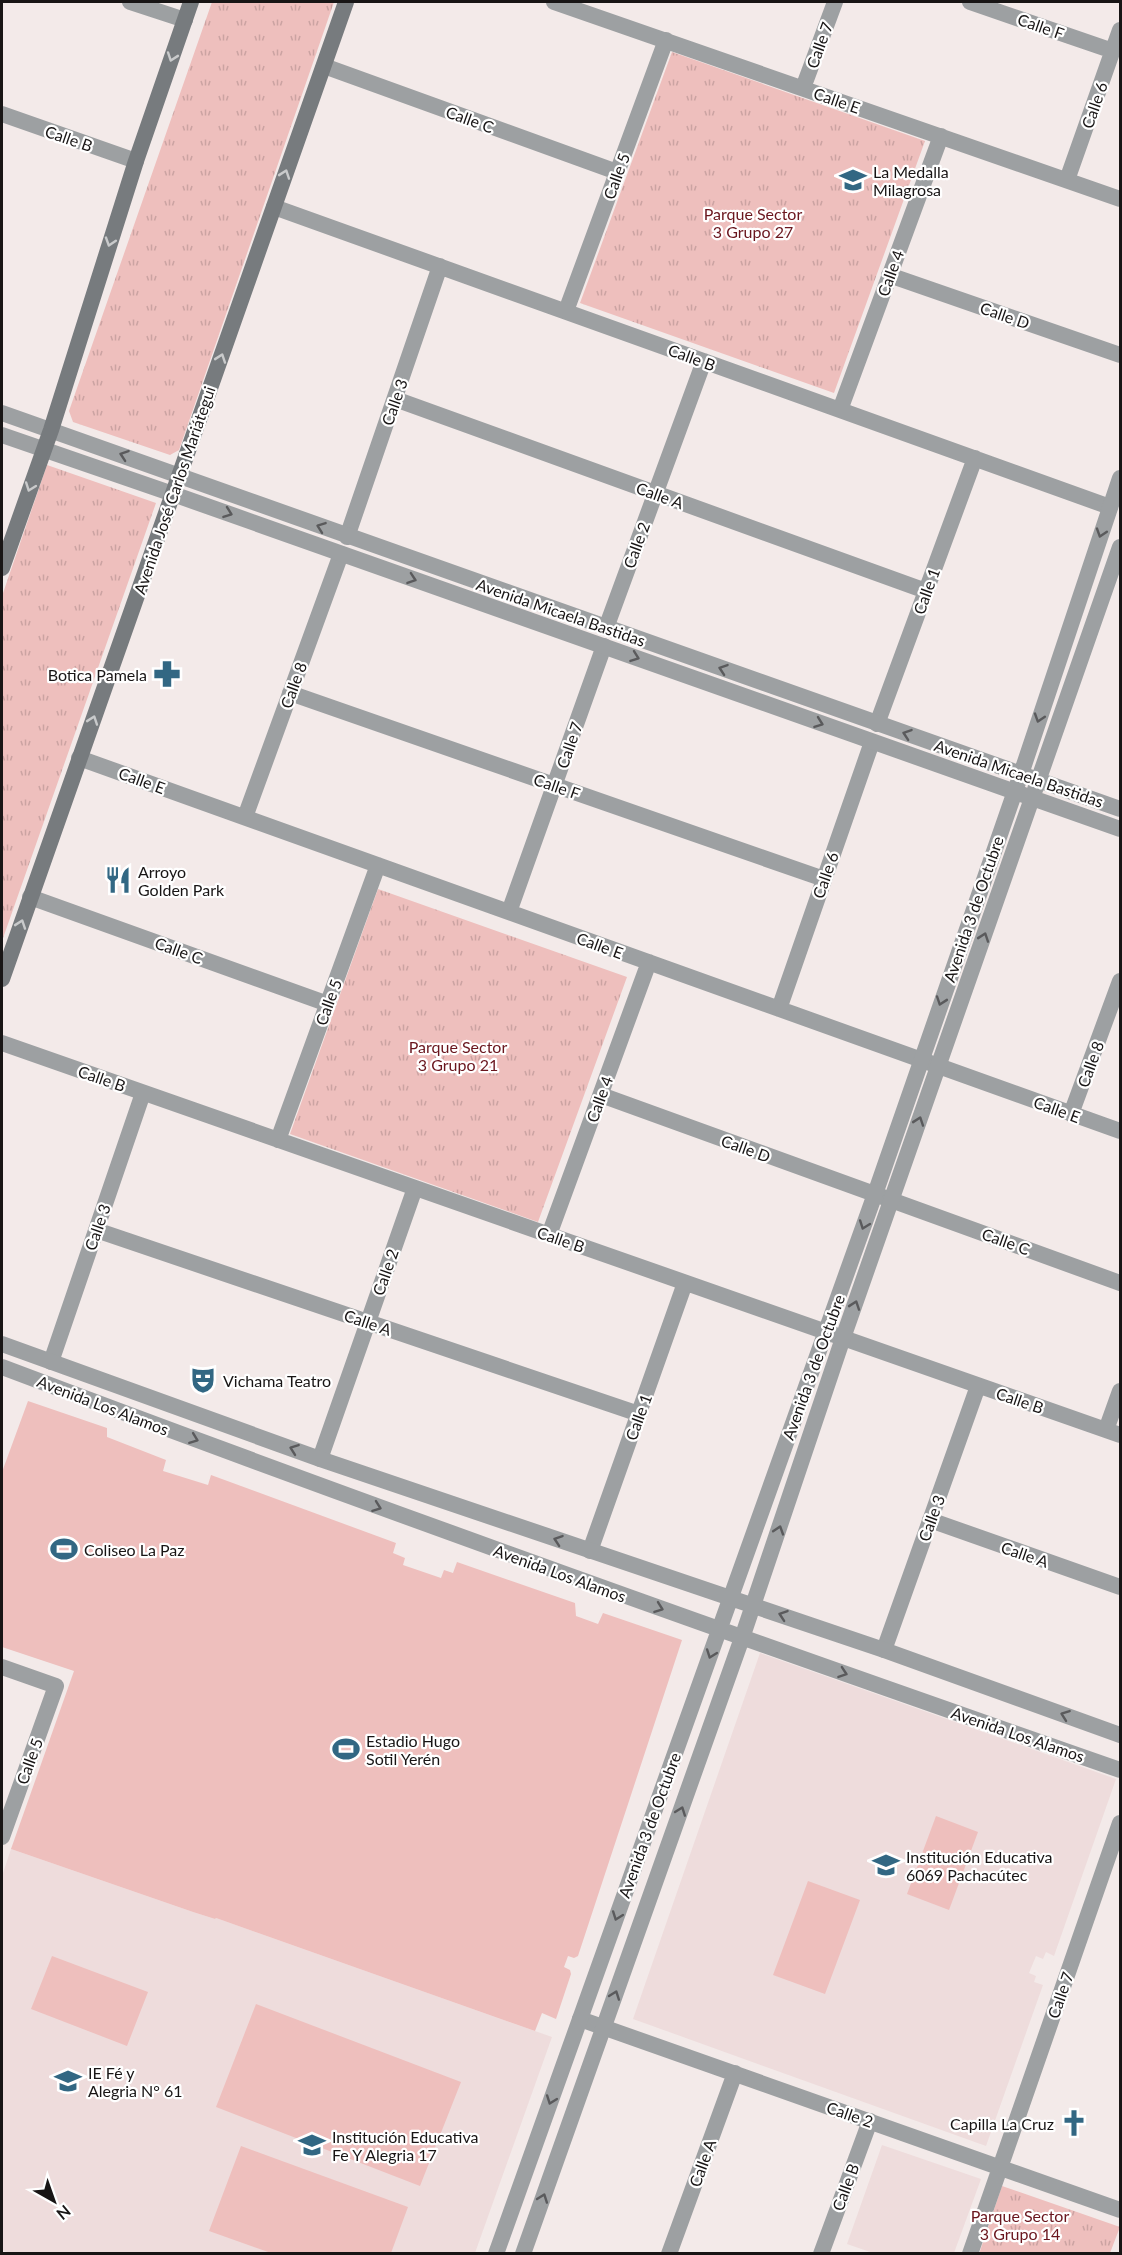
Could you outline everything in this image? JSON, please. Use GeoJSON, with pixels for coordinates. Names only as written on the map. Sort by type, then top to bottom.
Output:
{"type":"FeatureCollection","features":[{"type":"Feature","properties":{"kind":"main road"},"geometry":{"type":"LineString","coordinates":[[2,568],[51,430],[136,161],[191,2]]}},
{"type":"Feature","properties":{"kind":"main road","name":"Avenida José Carlos Mariátegui"},"geometry":{"type":"LineString","coordinates":[[2,979],[346,2]]}},
{"type":"Feature","properties":{"kind":"street"},"geometry":{"type":"LineString","coordinates":[[130,2],[185,20]]}},
{"type":"Feature","properties":{"kind":"street","name":"Calle E"},"geometry":{"type":"LineString","coordinates":[[554,2],[1120,199]]}},
{"type":"Feature","properties":{"kind":"street","name":"Calle 7"},"geometry":{"type":"LineString","coordinates":[[803,88],[835,2]]}},
{"type":"Feature","properties":{"kind":"street","name":"Calle F"},"geometry":{"type":"LineString","coordinates":[[970,2],[1113,51]]}},
{"type":"Feature","properties":{"kind":"street","name":"Calle 6"},"geometry":{"type":"LineString","coordinates":[[1067,180],[1120,30]]}},
{"type":"Feature","properties":{"kind":"street","name":"Calle 5"},"geometry":{"type":"LineString","coordinates":[[566,311],[666,40]]}},
{"type":"Feature","properties":{"kind":"street","name":"Calle C"},"geometry":{"type":"LineString","coordinates":[[324,66],[617,172]]}},
{"type":"Feature","properties":{"kind":"street","name":"Calle B"},"geometry":{"type":"LineString","coordinates":[[2,114],[136,161]]}},
{"type":"Feature","properties":{"kind":"street","name":"Calle 4"},"geometry":{"type":"LineString","coordinates":[[840,410],[941,136]]}},
{"type":"Feature","properties":{"kind":"street","name":"Calle B"},"geometry":{"type":"LineString","coordinates":[[274,207],[1110,507]]}},
{"type":"Feature","properties":{"kind":"street","name":"Calle 3"},"geometry":{"type":"LineString","coordinates":[[347,537],[440,266]]}},
{"type":"Feature","properties":{"kind":"street","name":"Calle D"},"geometry":{"type":"LineString","coordinates":[[890,274],[1120,355]]}},
{"type":"Feature","properties":{"kind":"street","name":"Calle 2"},"geometry":{"type":"LineString","coordinates":[[606,628],[704,361]]}},
{"type":"Feature","properties":{"kind":"street","name":"Calle A"},"geometry":{"type":"LineString","coordinates":[[395,399],[926,591]]}},
{"type":"Feature","properties":{"kind":"street","name":"Avenida Micaela Bastidas"},"geometry":{"type":"LineString","coordinates":[[2,413],[1120,809]]}},
{"type":"Feature","properties":{"kind":"street","name":"Avenida Micaela Bastidas"},"geometry":{"type":"LineString","coordinates":[[2,435],[1120,829]]}},
{"type":"Feature","properties":{"kind":"street","name":"Calle 1"},"geometry":{"type":"LineString","coordinates":[[877,724],[975,458]]}},
{"type":"Feature","properties":{"kind":"street","name":"Avenida 3 de Octubre"},"geometry":{"type":"LineString","coordinates":[[495,2253],[875,1194],[1021,774],[1120,478]]}},
{"type":"Feature","properties":{"kind":"street","name":"Avenida 3 de Octubre"},"geometry":{"type":"LineString","coordinates":[[523,2253],[754,1605],[843,1338],[1120,547]]}},
{"type":"Feature","properties":{"kind":"street","name":"Calle 8"},"geometry":{"type":"LineString","coordinates":[[245,817],[341,554]]}},
{"type":"Feature","properties":{"kind":"street","name":"Calle 7"},"geometry":{"type":"LineString","coordinates":[[509,912],[604,646]]}},
{"type":"Feature","properties":{"kind":"street","name":"Calle F"},"geometry":{"type":"LineString","coordinates":[[290,693],[824,879]]}},
{"type":"Feature","properties":{"kind":"street","name":"Calle 6"},"geometry":{"type":"LineString","coordinates":[[779,1009],[872,742]]}},
{"type":"Feature","properties":{"kind":"street","name":"Calle E"},"geometry":{"type":"LineString","coordinates":[[79,758],[1120,1131]]}},
{"type":"Feature","properties":{"kind":"street","name":"Calle 5"},"geometry":{"type":"LineString","coordinates":[[278,1140],[378,865]]}},
{"type":"Feature","properties":{"kind":"street","name":"Calle C"},"geometry":{"type":"LineString","coordinates":[[30,897],[327,1004]]}},
{"type":"Feature","properties":{"kind":"street","name":"Calle 4"},"geometry":{"type":"LineString","coordinates":[[549,1235],[649,962]]}},
{"type":"Feature","properties":{"kind":"street","name":"Calle 8"},"geometry":{"type":"LineString","coordinates":[[1071,1114],[1120,982]]}},
{"type":"Feature","properties":{"kind":"street","name":"Calle B"},"geometry":{"type":"LineString","coordinates":[[2,1043],[1113,1433]]}},
{"type":"Feature","properties":{"kind":"street","name":"Calle 3"},"geometry":{"type":"LineString","coordinates":[[51,1362],[143,1092]]}},
{"type":"Feature","properties":{"kind":"street","name":"Calle D"},"geometry":{"type":"LineString","coordinates":[[601,1095],[892,1200]]}},
{"type":"Feature","properties":{"kind":"street","name":"Calle 2"},"geometry":{"type":"LineString","coordinates":[[320,1459],[415,1188]]}},
{"type":"Feature","properties":{"kind":"street","name":"Calle C"},"geometry":{"type":"LineString","coordinates":[[892,1200],[1120,1283]]}},
{"type":"Feature","properties":{"kind":"street","name":"Calle A"},"geometry":{"type":"LineString","coordinates":[[96,1230],[639,1414]]}},
{"type":"Feature","properties":{"kind":"street","name":"Calle 1"},"geometry":{"type":"LineString","coordinates":[[590,1551],[685,1283]]}},
{"type":"Feature","properties":{"kind":"street","name":"Avenida Los Alamos"},"geometry":{"type":"LineString","coordinates":[[2,1344],[320,1459],[730,1599],[754,1605],[1120,1735]]}},
{"type":"Feature","properties":{"kind":"street","name":"Avenida Los Alamos"},"geometry":{"type":"LineString","coordinates":[[2,1367],[310,1483],[719,1630],[1120,1770]]}},
{"type":"Feature","properties":{"kind":"street"},"geometry":{"type":"LineString","coordinates":[[65,1391],[73,1370]]}},
{"type":"Feature","properties":{"kind":"street","name":"Calle 3"},"geometry":{"type":"LineString","coordinates":[[884,1650],[978,1386]]}},
{"type":"Feature","properties":{"kind":"street"},"geometry":{"type":"LineString","coordinates":[[1113,1433],[1120,1391]]}},
{"type":"Feature","properties":{"kind":"street","name":"Calle A"},"geometry":{"type":"LineString","coordinates":[[930,1520],[1120,1587]]}},
{"type":"Feature","properties":{"kind":"street","name":"Calle 5"},"geometry":{"type":"LineString","coordinates":[[2,1667],[56,1686],[3,1828]]}},
{"type":"Feature","properties":{"kind":"street","name":"Calle 7"},"geometry":{"type":"LineString","coordinates":[[1000,2167],[1120,1823]]}},
{"type":"Feature","properties":{"kind":"street","name":"Calle 2"},"geometry":{"type":"LineString","coordinates":[[580,2019],[1120,2210]]}},
{"type":"Feature","properties":{"kind":"street","name":"Calle A"},"geometry":{"type":"LineString","coordinates":[[669,2253],[735,2073]]}},
{"type":"Feature","properties":{"kind":"street","name":"Calle B"},"geometry":{"type":"LineString","coordinates":[[821,2253],[870,2121]]}},
{"type":"Feature","properties":{"kind":"street"},"geometry":{"type":"LineString","coordinates":[[970,2253],[1000,2167]]}},
{"type":"Feature","properties":{"kind":"shaded area","name":"Institución Educativa 6069 Pachacútec"},"geometry":{"type":"Polygon","coordinates":[[[760,1653],[1116,1779],[1054,1956],[1046,1952],[1043,1959],[1036,1956],[1029,1973],[1036,1976],[1034,1982],[1043,1985],[986,2146],[633,2019],[760,1653]]]}},
{"type":"Feature","properties":{"kind":"shaded area","name":"Institución Educativa Fe Y Alegria 17"},"geometry":{"type":"Polygon","coordinates":[[[11,1849],[216,1918],[552,2037],[475,2253],[12,2254],[2,2250],[2,1876],[11,1849]]]}},
{"type":"Feature","properties":{"kind":"shaded area"},"geometry":{"type":"Polygon","coordinates":[[[882,2145],[981,2179],[954,2253],[873,2253],[847,2244],[882,2145]]]}},
{"type":"Feature","properties":{"kind":"green space"},"geometry":{"type":"Polygon","coordinates":[[[212,2],[334,2],[179,450],[170,455],[73,422],[69,411],[212,2]]]}},
{"type":"Feature","properties":{"kind":"green space","name":"Parque Sector 3 Grupo 27"},"geometry":{"type":"Polygon","coordinates":[[[672,52],[925,141],[834,393],[580,303],[672,52]]]}},
{"type":"Feature","properties":{"kind":"green space"},"geometry":{"type":"Polygon","coordinates":[[[47,465],[156,503],[2,941],[2,596],[47,465]]]}},
{"type":"Feature","properties":{"kind":"green space","name":"Parque Sector 3 Grupo 21"},"geometry":{"type":"Polygon","coordinates":[[[378,889],[627,977],[538,1222],[290,1134],[378,889]]]}},
{"type":"Feature","properties":{"kind":"green space","name":"Estadio Hugo Sotil Yerén"},"geometry":{"type":"Polygon","coordinates":[[[28,1401],[107,1428],[107,1437],[166,1460],[163,1471],[208,1485],[211,1475],[396,1543],[393,1553],[405,1558],[403,1565],[441,1578],[444,1570],[453,1573],[457,1562],[575,1603],[576,1616],[598,1624],[603,1613],[682,1640],[578,1956],[574,1958],[568,1956],[564,1967],[570,1970],[571,1974],[556,2019],[542,2013],[535,2031],[216,1918],[11,1849],[74,1671],[2,1647],[2,1472],[28,1401]]]}},
{"type":"Feature","properties":{"kind":"green space"},"geometry":{"type":"Polygon","coordinates":[[[936,1816],[978,1832],[949,1910],[907,1894],[936,1816]]]}},
{"type":"Feature","properties":{"kind":"green space"},"geometry":{"type":"Polygon","coordinates":[[[808,1881],[860,1900],[825,1994],[773,1975],[808,1881]]]}},
{"type":"Feature","properties":{"kind":"green space"},"geometry":{"type":"Polygon","coordinates":[[[52,1956],[148,1992],[127,2046],[31,2009],[52,1956]]]}},
{"type":"Feature","properties":{"kind":"green space"},"geometry":{"type":"Polygon","coordinates":[[[256,2004],[461,2082],[420,2186],[216,2107],[256,2004]]]}},
{"type":"Feature","properties":{"kind":"green space"},"geometry":{"type":"Polygon","coordinates":[[[241,2146],[408,2207],[391,2253],[271,2253],[209,2231],[241,2146]]]}},
{"type":"Feature","properties":{"kind":"green space","name":"Parque Sector 3 Grupo 14"},"geometry":{"type":"Polygon","coordinates":[[[1002,2186],[1120,2227],[1110,2253],[979,2254],[1002,2186]]]}},
{"type":"Feature","properties":{"kind":"place","name":"La Medalla Milagrosa"},"geometry":{"type":"Point","coordinates":[853,180]}},
{"type":"Feature","properties":{"kind":"place","name":"Botica Pamela"},"geometry":{"type":"Point","coordinates":[167,674]}},
{"type":"Feature","properties":{"kind":"place","name":"Arroyo Golden Park"},"geometry":{"type":"Point","coordinates":[118,880]}},
{"type":"Feature","properties":{"kind":"place","name":"Vichama Teatro"},"geometry":{"type":"Point","coordinates":[203,1380]}},
{"type":"Feature","properties":{"kind":"place","name":"Coliseo La Paz"},"geometry":{"type":"Point","coordinates":[64,1549]}},
{"type":"Feature","properties":{"kind":"place","name":"Estadio Hugo Sotil Yerén"},"geometry":{"type":"Point","coordinates":[346,1749]}},
{"type":"Feature","properties":{"kind":"place","name":"Institución Educativa 6069 Pachacútec"},"geometry":{"type":"Point","coordinates":[886,1865]}},
{"type":"Feature","properties":{"kind":"place","name":"IE Fé y Alegria N° 61"},"geometry":{"type":"Point","coordinates":[68,2081]}},
{"type":"Feature","properties":{"kind":"place","name":"Capilla La Cruz"},"geometry":{"type":"Point","coordinates":[1074,2123]}},
{"type":"Feature","properties":{"kind":"place","name":"Institución Educativa Fe Y Alegria 17"},"geometry":{"type":"Point","coordinates":[312,2145]}}]}
